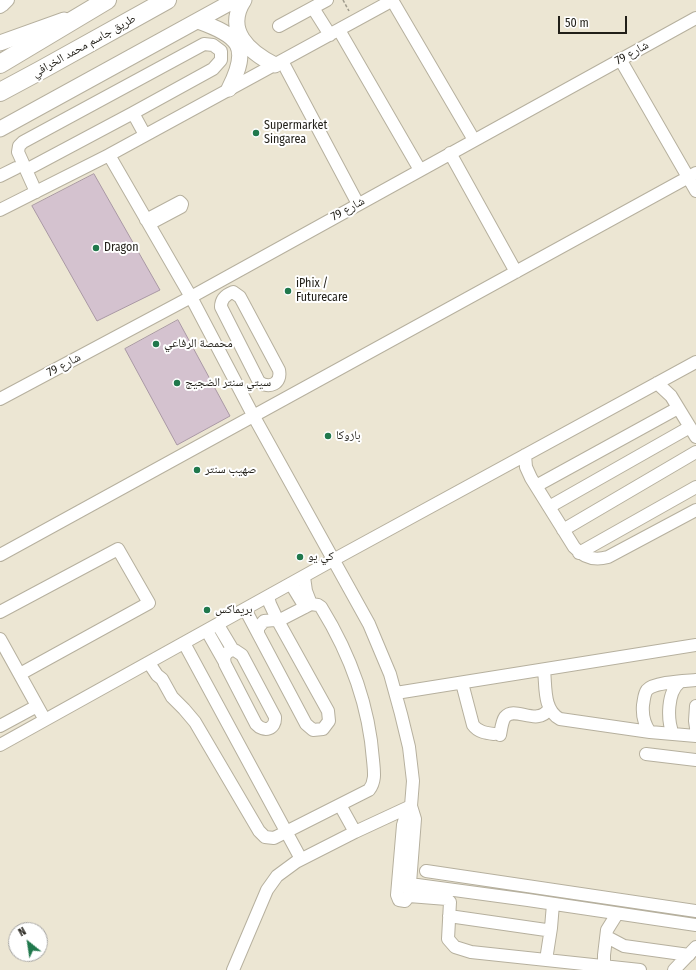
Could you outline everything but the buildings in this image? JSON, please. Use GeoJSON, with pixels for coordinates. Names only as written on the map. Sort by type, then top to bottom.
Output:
{"type":"FeatureCollection","features":[{"type":"Feature","properties":{"kind":"highway"},"geometry":{"type":"LineString","coordinates":[[0,64],[107,0]]}},
{"type":"Feature","properties":{"kind":"highway","name":"طريق جاسم محمد الخرافي"},"geometry":{"type":"LineString","coordinates":[[0,92],[167,0]]}},
{"type":"Feature","properties":{"kind":"highway"},"geometry":{"type":"LineString","coordinates":[[0,99],[41,70]]}},
{"type":"Feature","properties":{"kind":"main road"},"geometry":{"type":"LineString","coordinates":[[0,129],[235,0]]}},
{"type":"Feature","properties":{"kind":"main road"},"geometry":{"type":"LineString","coordinates":[[244,0],[238,14],[238,30],[240,37],[250,49],[279,63]]}},
{"type":"Feature","properties":{"kind":"main road"},"geometry":{"type":"LineString","coordinates":[[0,43],[85,12]]}},
{"type":"Feature","properties":{"kind":"main road"},"geometry":{"type":"LineString","coordinates":[[198,20],[220,28],[235,40],[239,48],[240,59],[237,74],[229,89]]}},
{"type":"Feature","properties":{"kind":"street"},"geometry":{"type":"LineString","coordinates":[[0,7],[3,6],[8,0]]}},
{"type":"Feature","properties":{"kind":"street"},"geometry":{"type":"LineString","coordinates":[[280,26],[327,0]]}},
{"type":"Feature","properties":{"kind":"street"},"geometry":{"type":"LineString","coordinates":[[0,210],[108,155],[392,0],[474,140]]}},
{"type":"Feature","properties":{"kind":"street"},"geometry":{"type":"LineString","coordinates":[[313,8],[334,33],[420,170]]}},
{"type":"Feature","properties":{"kind":"street","name":"شارع 79"},"geometry":{"type":"LineString","coordinates":[[0,400],[696,18]]}},
{"type":"Feature","properties":{"kind":"street"},"geometry":{"type":"LineString","coordinates":[[0,176],[21,169],[133,113],[213,69],[221,60],[221,51],[213,46],[204,44],[23,142],[18,146],[21,169],[36,192]]}},
{"type":"Feature","properties":{"kind":"street"},"geometry":{"type":"LineString","coordinates":[[620,59],[692,175],[696,191]]}},
{"type":"Feature","properties":{"kind":"street"},"geometry":{"type":"LineString","coordinates":[[279,63],[358,204]]}},
{"type":"Feature","properties":{"kind":"street"},"geometry":{"type":"LineString","coordinates":[[133,113],[145,135]]}},
{"type":"Feature","properties":{"kind":"street"},"geometry":{"type":"LineString","coordinates":[[450,153],[516,272]]}},
{"type":"Feature","properties":{"kind":"street"},"geometry":{"type":"LineString","coordinates":[[108,155],[190,297],[369,624],[390,674],[405,731],[413,775],[411,806],[403,825],[397,894],[399,900],[402,901],[405,901],[409,890],[415,819],[411,806]]}},
{"type":"Feature","properties":{"kind":"street"},"geometry":{"type":"LineString","coordinates":[[0,555],[692,175]]}},
{"type":"Feature","properties":{"kind":"street"},"geometry":{"type":"LineString","coordinates":[[233,292],[240,297],[279,370],[279,380],[274,385],[267,386],[259,382],[235,335],[221,308],[223,297],[233,292]]}},
{"type":"Feature","properties":{"kind":"street"},"geometry":{"type":"LineString","coordinates":[[216,345],[235,335]]}},
{"type":"Feature","properties":{"kind":"street"},"geometry":{"type":"LineString","coordinates":[[0,745],[333,560],[696,362]]}},
{"type":"Feature","properties":{"kind":"street"},"geometry":{"type":"LineString","coordinates":[[549,507],[693,432],[667,391],[658,383]]}},
{"type":"Feature","properties":{"kind":"street"},"geometry":{"type":"LineString","coordinates":[[536,486],[678,408]]}},
{"type":"Feature","properties":{"kind":"street"},"geometry":{"type":"LineString","coordinates":[[563,530],[696,452]]}},
{"type":"Feature","properties":{"kind":"street"},"geometry":{"type":"LineString","coordinates":[[526,455],[526,467],[536,486],[574,547],[585,557],[593,559],[608,557],[696,510]]}},
{"type":"Feature","properties":{"kind":"street"},"geometry":{"type":"LineString","coordinates":[[579,553],[696,487]]}},
{"type":"Feature","properties":{"kind":"street"},"geometry":{"type":"LineString","coordinates":[[0,612],[118,549],[149,603],[20,674]]}},
{"type":"Feature","properties":{"kind":"street"},"geometry":{"type":"LineString","coordinates":[[304,577],[308,605]]}},
{"type":"Feature","properties":{"kind":"street"},"geometry":{"type":"LineString","coordinates":[[292,584],[308,605]]}},
{"type":"Feature","properties":{"kind":"street"},"geometry":{"type":"LineString","coordinates":[[245,609],[306,724],[314,730],[323,729],[329,721],[328,711],[278,621],[268,597]]}},
{"type":"Feature","properties":{"kind":"street"},"geometry":{"type":"LineString","coordinates":[[152,661],[160,670],[162,679],[172,697],[195,722],[262,835],[265,837],[274,838],[369,790],[374,779],[370,736],[362,697],[341,642],[321,607],[318,604],[308,605],[278,621],[264,621],[261,624],[258,633]]}},
{"type":"Feature","properties":{"kind":"street"},"geometry":{"type":"LineString","coordinates":[[206,631],[224,660],[256,724],[264,730],[269,729],[275,722],[275,717],[242,656],[240,653],[232,650],[218,624]]}},
{"type":"Feature","properties":{"kind":"street"},"geometry":{"type":"LineString","coordinates":[[0,639],[45,720]]}},
{"type":"Feature","properties":{"kind":"street"},"geometry":{"type":"LineString","coordinates":[[184,643],[302,859]]}},
{"type":"Feature","properties":{"kind":"street"},"geometry":{"type":"LineString","coordinates":[[396,693],[696,645]]}},
{"type":"Feature","properties":{"kind":"street"},"geometry":{"type":"LineString","coordinates":[[224,660],[226,654],[232,650]]}},
{"type":"Feature","properties":{"kind":"street"},"geometry":{"type":"LineString","coordinates":[[544,670],[549,709],[560,718],[650,732],[696,736]]}},
{"type":"Feature","properties":{"kind":"street"},"geometry":{"type":"LineString","coordinates":[[650,732],[645,724],[643,715],[646,692],[654,686],[696,680]]}},
{"type":"Feature","properties":{"kind":"street"},"geometry":{"type":"LineString","coordinates":[[462,682],[473,725],[481,732],[497,734],[503,720],[507,715],[513,713],[537,717],[544,715],[549,709]]}},
{"type":"Feature","properties":{"kind":"street"},"geometry":{"type":"LineString","coordinates":[[673,734],[669,720],[670,708],[673,690],[680,682]]}},
{"type":"Feature","properties":{"kind":"street"},"geometry":{"type":"LineString","coordinates":[[0,726],[38,706]]}},
{"type":"Feature","properties":{"kind":"street"},"geometry":{"type":"LineString","coordinates":[[696,706],[694,721],[696,728]]}},
{"type":"Feature","properties":{"kind":"street"},"geometry":{"type":"LineString","coordinates":[[646,754],[696,760]]}},
{"type":"Feature","properties":{"kind":"street"},"geometry":{"type":"LineString","coordinates":[[340,804],[354,832]]}},
{"type":"Feature","properties":{"kind":"street"},"geometry":{"type":"LineString","coordinates":[[233,970],[267,890],[272,882],[283,871],[302,859],[354,832],[411,806]]}},
{"type":"Feature","properties":{"kind":"street"},"geometry":{"type":"LineString","coordinates":[[426,871],[696,911]]}},
{"type":"Feature","properties":{"kind":"street"},"geometry":{"type":"LineString","coordinates":[[409,890],[553,904],[696,925]]}},
{"type":"Feature","properties":{"kind":"street"},"geometry":{"type":"LineString","coordinates":[[409,890],[447,898],[450,902],[448,939],[456,947],[471,952],[640,970]]}},
{"type":"Feature","properties":{"kind":"street"},"geometry":{"type":"LineString","coordinates":[[546,960],[553,904]]}},
{"type":"Feature","properties":{"kind":"street"},"geometry":{"type":"LineString","coordinates":[[604,966],[606,937],[608,930],[617,914]]}},
{"type":"Feature","properties":{"kind":"street"},"geometry":{"type":"LineString","coordinates":[[449,916],[546,930],[551,928]]}},
{"type":"Feature","properties":{"kind":"street"},"geometry":{"type":"LineString","coordinates":[[606,937],[624,946],[692,951]]}},
{"type":"Feature","properties":{"kind":"street"},"geometry":{"type":"LineString","coordinates":[[674,970],[692,951]]}},
{"type":"Feature","properties":{"kind":"path"},"geometry":{"type":"LineString","coordinates":[[343,0],[354,22]]}},
{"type":"Feature","properties":{"kind":"place","name":"Supermarket Singarea"},"geometry":{"type":"Point","coordinates":[256,133]}},
{"type":"Feature","properties":{"kind":"place","name":"Dragon"},"geometry":{"type":"Point","coordinates":[96,248]}},
{"type":"Feature","properties":{"kind":"place","name":"iPhix / Futurecare"},"geometry":{"type":"Point","coordinates":[288,291]}},
{"type":"Feature","properties":{"kind":"place","name":"محمصة الرفاعي"},"geometry":{"type":"Point","coordinates":[156,344]}},
{"type":"Feature","properties":{"kind":"place","name":"سيتي سنتر الضجيج"},"geometry":{"type":"Point","coordinates":[177,383]}},
{"type":"Feature","properties":{"kind":"place","name":"بازوكا"},"geometry":{"type":"Point","coordinates":[328,436]}},
{"type":"Feature","properties":{"kind":"place","name":"صهيب سنتر"},"geometry":{"type":"Point","coordinates":[197,470]}},
{"type":"Feature","properties":{"kind":"place","name":"كي يو"},"geometry":{"type":"Point","coordinates":[300,557]}},
{"type":"Feature","properties":{"kind":"place","name":"بريماكس"},"geometry":{"type":"Point","coordinates":[207,610]}}]}
